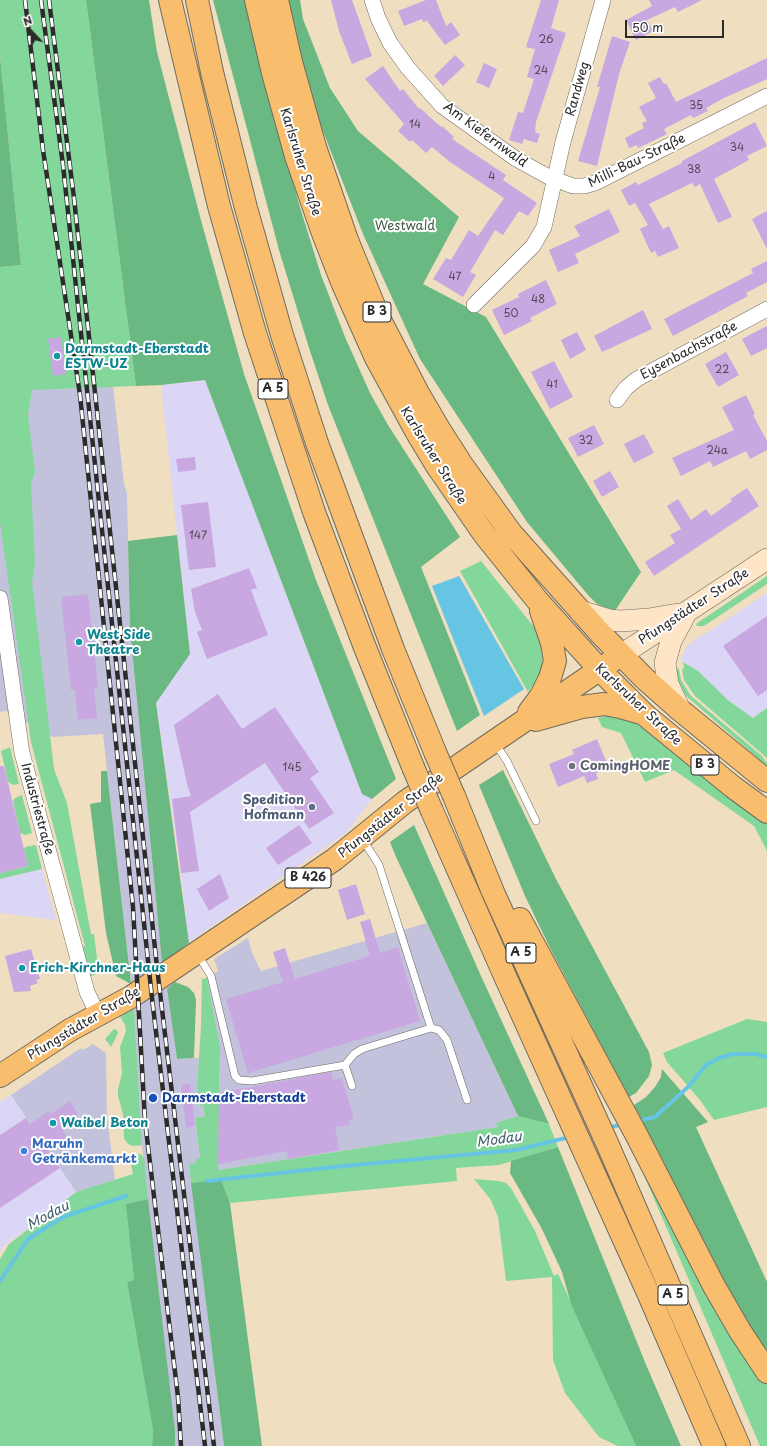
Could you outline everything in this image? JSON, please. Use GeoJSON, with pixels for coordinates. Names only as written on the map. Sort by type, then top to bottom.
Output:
{"type":"FeatureCollection","features":[{"type":"Feature","properties":{"kind":"main road","name":"A 5"},"geometry":{"type":"LineString","coordinates":[[170,0],[219,206],[255,332],[314,512],[364,645],[432,811],[567,1116],[649,1295],[714,1446]]}},
{"type":"Feature","properties":{"kind":"main road","name":"A 5"},"geometry":{"type":"LineString","coordinates":[[197,0],[212,72],[246,208],[312,429],[367,581],[493,892],[607,1143],[740,1446]]}},
{"type":"Feature","properties":{"kind":"main road","name":"Karlsruher Straße"},"geometry":{"type":"LineString","coordinates":[[256,0],[273,73],[296,156],[326,243],[361,326],[395,394],[437,466],[484,534],[537,600],[600,670],[645,715],[720,777],[767,812]]}},
{"type":"Feature","properties":{"kind":"main road","name":"Karlsruher Straße"},"geometry":{"type":"LineString","coordinates":[[277,0],[291,62],[315,147],[363,279],[398,356],[439,429],[486,500],[533,560],[580,611],[621,655],[680,710],[767,781]]}},
{"type":"Feature","properties":{"kind":"main road","name":"Pfungstädter Straße"},"geometry":{"type":"LineString","coordinates":[[621,655],[767,559]]}},
{"type":"Feature","properties":{"kind":"main road"},"geometry":{"type":"LineString","coordinates":[[516,726],[541,696],[550,678],[555,661],[552,643],[537,600]]}},
{"type":"Feature","properties":{"kind":"main road"},"geometry":{"type":"LineString","coordinates":[[580,611],[610,620],[621,621],[649,619],[686,612]]}},
{"type":"Feature","properties":{"kind":"main road"},"geometry":{"type":"LineString","coordinates":[[680,710],[668,684],[665,663],[671,641],[686,612]]}},
{"type":"Feature","properties":{"kind":"main road","name":"B 426"},"geometry":{"type":"LineString","coordinates":[[600,670],[621,655]]}},
{"type":"Feature","properties":{"kind":"main road","name":"Pfungstädter Straße"},"geometry":{"type":"LineString","coordinates":[[0,1076],[70,1030],[132,997],[300,883],[362,838],[405,802],[600,670]]}},
{"type":"Feature","properties":{"kind":"main road","name":"B 426"},"geometry":{"type":"LineString","coordinates":[[516,726],[582,707],[604,704],[620,707],[645,715]]}},
{"type":"Feature","properties":{"kind":"main road"},"geometry":{"type":"LineString","coordinates":[[454,796],[636,1134],[714,1286],[740,1331],[767,1372]]}},
{"type":"Feature","properties":{"kind":"street","name":"Am Kiefernwald"},"geometry":{"type":"LineString","coordinates":[[372,0],[378,18],[390,43],[408,68],[442,106],[516,159],[556,180]]}},
{"type":"Feature","properties":{"kind":"street","name":"Randweg"},"geometry":{"type":"LineString","coordinates":[[556,180],[563,142],[603,0]]}},
{"type":"Feature","properties":{"kind":"street","name":"Milli-Bau-Straße"},"geometry":{"type":"LineString","coordinates":[[556,180],[573,186],[590,185],[767,96]]}},
{"type":"Feature","properties":{"kind":"street"},"geometry":{"type":"LineString","coordinates":[[474,305],[532,246],[542,233],[556,180]]}},
{"type":"Feature","properties":{"kind":"street","name":"Eysenbachstraße"},"geometry":{"type":"LineString","coordinates":[[617,400],[626,388],[637,379],[767,309]]}},
{"type":"Feature","properties":{"kind":"street","name":"Industriestraße"},"geometry":{"type":"LineString","coordinates":[[0,598],[22,753],[86,988],[98,1015]]}},
{"type":"Feature","properties":{"kind":"lane"},"geometry":{"type":"LineString","coordinates":[[494,741],[507,761],[536,821]]}},
{"type":"Feature","properties":{"kind":"lane"},"geometry":{"type":"LineString","coordinates":[[362,838],[379,864],[431,1028]]}},
{"type":"Feature","properties":{"kind":"lane"},"geometry":{"type":"LineString","coordinates":[[197,953],[211,976],[235,1076],[239,1080],[252,1081],[345,1064],[349,1058],[362,1049],[431,1028],[439,1030],[447,1040],[467,1100]]}},
{"type":"Feature","properties":{"kind":"lane"},"geometry":{"type":"LineString","coordinates":[[345,1064],[352,1086]]}},
{"type":"Feature","properties":{"kind":"shaded area"},"geometry":{"type":"Polygon","coordinates":[[[0,267],[62,389],[113,386],[124,484],[127,493],[130,628],[162,963],[175,982],[167,989],[177,1059],[199,1058],[197,1088],[200,1106],[203,1106],[205,1116],[195,1118],[200,1158],[196,1163],[189,1165],[224,1446],[175,1446],[142,1145],[134,1009],[103,734],[53,737],[6,711],[0,712],[0,267]]]}},
{"type":"Feature","properties":{"kind":"shaded area"},"geometry":{"type":"Polygon","coordinates":[[[205,380],[362,794],[372,799],[347,832],[188,943],[181,873],[156,703],[190,654],[161,385],[205,380]]]}},
{"type":"Feature","properties":{"kind":"shaded area"},"geometry":{"type":"Polygon","coordinates":[[[767,593],[767,709],[753,718],[729,701],[698,671],[681,661],[685,649],[694,640],[767,593]]]}},
{"type":"Feature","properties":{"kind":"shaded area"},"geometry":{"type":"Polygon","coordinates":[[[42,869],[56,920],[0,913],[0,879],[42,869]]]}},
{"type":"Feature","properties":{"kind":"shaded area"},"geometry":{"type":"Polygon","coordinates":[[[427,923],[518,1116],[497,1123],[498,1127],[218,1170],[220,1046],[207,978],[218,971],[214,959],[248,938],[252,953],[261,971],[427,923]]]}},
{"type":"Feature","properties":{"kind":"shaded area"},"geometry":{"type":"Polygon","coordinates":[[[93,1044],[106,1053],[107,1117],[115,1180],[76,1192],[11,1095],[81,1048],[83,1050],[93,1044]]]}},
{"type":"Feature","properties":{"kind":"shaded area"},"geometry":{"type":"Polygon","coordinates":[[[11,1095],[76,1192],[3,1247],[0,1252],[0,1102],[11,1095]]]}},
{"type":"Feature","properties":{"kind":"green space"},"geometry":{"type":"Polygon","coordinates":[[[0,0],[86,0],[136,386],[32,390],[28,414],[35,472],[31,483],[35,563],[32,582],[54,769],[67,803],[91,934],[94,934],[98,967],[96,974],[92,976],[89,976],[81,948],[85,946],[31,742],[0,522],[0,267],[21,265],[0,56],[0,0]]]}},
{"type":"Feature","properties":{"kind":"green space"},"geometry":{"type":"Polygon","coordinates":[[[86,0],[149,0],[157,52],[202,224],[244,374],[316,580],[396,779],[372,799],[362,794],[205,380],[136,386],[86,0]]]}},
{"type":"Feature","properties":{"kind":"green space"},"geometry":{"type":"Polygon","coordinates":[[[213,0],[244,0],[299,204],[321,275],[345,337],[370,393],[388,425],[460,537],[421,567],[480,715],[457,731],[328,405],[279,250],[213,0]]]}},
{"type":"Feature","properties":{"kind":"green space","name":"Westwald"},"geometry":{"type":"Polygon","coordinates":[[[283,0],[300,0],[303,19],[330,88],[358,131],[459,217],[423,284],[486,317],[641,572],[614,612],[597,604],[588,595],[527,522],[420,359],[363,234],[298,67],[283,0]]]}},
{"type":"Feature","properties":{"kind":"green space"},"geometry":{"type":"Polygon","coordinates":[[[0,56],[21,265],[0,267],[0,56]]]}},
{"type":"Feature","properties":{"kind":"green space"},"geometry":{"type":"Polygon","coordinates":[[[177,535],[190,654],[156,703],[189,943],[162,963],[130,628],[128,541],[177,535]]]}},
{"type":"Feature","properties":{"kind":"green space"},"geometry":{"type":"Polygon","coordinates":[[[481,561],[534,627],[541,643],[543,664],[537,680],[528,692],[460,571],[481,561]]]}},
{"type":"Feature","properties":{"kind":"green space"},"geometry":{"type":"Polygon","coordinates":[[[767,576],[767,584],[704,626],[697,626],[696,624],[767,576]]]}},
{"type":"Feature","properties":{"kind":"green space"},"geometry":{"type":"Polygon","coordinates":[[[683,662],[698,671],[729,701],[753,718],[767,708],[767,758],[695,696],[684,680],[682,670],[684,667],[683,662]]]}},
{"type":"Feature","properties":{"kind":"green space"},"geometry":{"type":"Polygon","coordinates":[[[674,667],[679,669],[681,680],[691,696],[762,756],[767,763],[767,766],[685,695],[680,689],[674,667]]]}},
{"type":"Feature","properties":{"kind":"green space"},"geometry":{"type":"Polygon","coordinates":[[[609,715],[632,717],[767,824],[767,851],[754,826],[674,770],[645,782],[621,733],[602,727],[598,718],[609,715]]]}},
{"type":"Feature","properties":{"kind":"green space"},"geometry":{"type":"Polygon","coordinates":[[[10,747],[19,784],[13,785],[8,782],[1,751],[10,747]]]}},
{"type":"Feature","properties":{"kind":"green space"},"geometry":{"type":"Polygon","coordinates":[[[503,770],[556,879],[649,1052],[652,1065],[649,1076],[636,1093],[629,1097],[551,950],[525,896],[479,785],[503,770]]]}},
{"type":"Feature","properties":{"kind":"green space"},"geometry":{"type":"Polygon","coordinates":[[[101,771],[107,771],[131,984],[116,976],[106,933],[90,804],[101,802],[101,771]]]}},
{"type":"Feature","properties":{"kind":"green space"},"geometry":{"type":"Polygon","coordinates":[[[22,795],[32,833],[25,835],[20,833],[13,801],[15,798],[22,795]]]}},
{"type":"Feature","properties":{"kind":"green space"},"geometry":{"type":"Polygon","coordinates":[[[414,825],[549,1124],[518,1116],[396,857],[390,842],[414,825]]]}},
{"type":"Feature","properties":{"kind":"green space"},"geometry":{"type":"Polygon","coordinates":[[[36,845],[42,869],[0,879],[0,873],[28,866],[24,850],[25,847],[36,845]]]}},
{"type":"Feature","properties":{"kind":"green space"},"geometry":{"type":"Polygon","coordinates":[[[207,978],[220,1046],[218,1170],[498,1127],[496,1123],[518,1116],[549,1124],[558,1147],[499,1165],[456,1168],[457,1181],[230,1203],[221,1179],[191,1183],[189,1164],[196,1163],[196,1159],[200,1158],[195,1118],[205,1116],[203,1106],[200,1106],[197,1088],[202,979],[207,978]]]}},
{"type":"Feature","properties":{"kind":"green space"},"geometry":{"type":"Polygon","coordinates":[[[175,982],[188,987],[194,993],[196,1000],[194,1058],[177,1059],[167,989],[175,982]]]}},
{"type":"Feature","properties":{"kind":"green space"},"geometry":{"type":"Polygon","coordinates":[[[134,1009],[142,1145],[133,1146],[128,1144],[124,1139],[123,1114],[118,1096],[118,1089],[122,1074],[120,1047],[126,1031],[125,1025],[120,1016],[127,1011],[134,1009]]]}},
{"type":"Feature","properties":{"kind":"green space"},"geometry":{"type":"Polygon","coordinates":[[[747,1019],[767,1022],[767,1107],[714,1120],[700,1100],[667,1062],[663,1053],[747,1019]]]}},
{"type":"Feature","properties":{"kind":"green space"},"geometry":{"type":"Polygon","coordinates":[[[114,1029],[117,1030],[118,1033],[111,1047],[105,1039],[114,1029]]]}},
{"type":"Feature","properties":{"kind":"green space"},"geometry":{"type":"Polygon","coordinates":[[[662,1069],[708,1122],[696,1127],[767,1282],[767,1353],[741,1313],[634,1105],[646,1097],[655,1087],[661,1077],[662,1069]]]}},
{"type":"Feature","properties":{"kind":"green space"},"geometry":{"type":"Polygon","coordinates":[[[628,1138],[767,1379],[767,1446],[760,1446],[628,1138]]]}},
{"type":"Feature","properties":{"kind":"green space"},"geometry":{"type":"Polygon","coordinates":[[[558,1147],[647,1367],[681,1446],[636,1446],[571,1304],[562,1272],[542,1229],[510,1173],[511,1161],[558,1147]]]}},
{"type":"Feature","properties":{"kind":"green space"},"geometry":{"type":"Polygon","coordinates":[[[141,1154],[144,1158],[148,1199],[127,1204],[134,1280],[127,1282],[153,1430],[152,1446],[0,1446],[0,1259],[9,1244],[76,1192],[133,1174],[130,1159],[133,1155],[141,1154]]]}},
{"type":"Feature","properties":{"kind":"green space"},"geometry":{"type":"Polygon","coordinates":[[[221,1179],[230,1203],[262,1446],[224,1446],[191,1183],[221,1179]]]}},
{"type":"Feature","properties":{"kind":"green space"},"geometry":{"type":"Polygon","coordinates":[[[474,1179],[499,1181],[506,1183],[511,1188],[535,1231],[554,1276],[558,1274],[636,1446],[618,1446],[599,1437],[565,1393],[553,1360],[552,1277],[506,1281],[498,1217],[491,1200],[474,1179]]]}},
{"type":"Feature","properties":{"kind":"green space"},"geometry":{"type":"Polygon","coordinates":[[[148,1199],[175,1431],[175,1446],[152,1446],[153,1430],[127,1282],[134,1280],[126,1204],[148,1199]]]}},
{"type":"Feature","properties":{"kind":"water"},"geometry":{"type":"Polygon","coordinates":[[[459,576],[524,689],[484,716],[432,586],[459,576]]]}},
{"type":"Feature","properties":{"kind":"building"},"geometry":{"type":"Polygon","coordinates":[[[331,0],[352,0],[372,56],[352,64],[339,31],[331,0]]]}},
{"type":"Feature","properties":{"kind":"building"},"geometry":{"type":"Polygon","coordinates":[[[426,0],[436,0],[446,26],[451,22],[460,35],[445,45],[427,21],[423,22],[422,19],[404,26],[398,11],[426,0]]]}},
{"type":"Feature","properties":{"kind":"building"},"geometry":{"type":"Polygon","coordinates":[[[541,0],[559,0],[551,28],[566,33],[536,122],[535,132],[540,134],[537,143],[524,139],[522,144],[509,140],[518,112],[523,113],[534,79],[527,77],[535,49],[526,47],[541,0]]]}},
{"type":"Feature","properties":{"kind":"building"},"geometry":{"type":"Polygon","coordinates":[[[649,0],[702,0],[678,12],[675,7],[647,20],[653,31],[636,40],[626,20],[652,6],[649,0]]]}},
{"type":"Feature","properties":{"kind":"building"},"geometry":{"type":"Polygon","coordinates":[[[612,36],[630,42],[619,74],[597,166],[578,161],[600,87],[597,87],[612,36]]]}},
{"type":"Feature","properties":{"kind":"building"},"geometry":{"type":"Polygon","coordinates":[[[455,55],[465,65],[443,86],[434,76],[455,55]]]}},
{"type":"Feature","properties":{"kind":"building"},"geometry":{"type":"Polygon","coordinates":[[[767,58],[767,79],[724,98],[706,108],[708,111],[693,118],[691,115],[664,129],[667,134],[638,148],[637,145],[629,148],[625,138],[644,128],[642,123],[647,121],[639,107],[656,98],[648,83],[660,77],[664,84],[666,83],[676,102],[767,58]]]}},
{"type":"Feature","properties":{"kind":"building"},"geometry":{"type":"Polygon","coordinates":[[[484,63],[497,69],[489,88],[476,82],[484,63]]]}},
{"type":"Feature","properties":{"kind":"building"},"geometry":{"type":"Polygon","coordinates":[[[383,66],[400,91],[403,89],[419,109],[420,108],[454,137],[452,139],[506,175],[503,180],[537,203],[528,216],[519,211],[503,235],[495,230],[470,272],[476,275],[463,297],[433,279],[446,258],[451,260],[469,230],[478,236],[504,198],[450,162],[432,147],[426,153],[412,140],[410,142],[398,131],[404,124],[365,79],[383,66]]]}},
{"type":"Feature","properties":{"kind":"building"},"geometry":{"type":"Polygon","coordinates":[[[755,122],[767,146],[747,156],[749,160],[714,179],[732,217],[718,223],[700,184],[695,187],[692,183],[649,204],[663,229],[669,226],[679,248],[658,257],[655,251],[651,253],[640,229],[648,225],[635,203],[629,206],[621,190],[636,182],[638,185],[682,163],[682,161],[755,122]]]}},
{"type":"Feature","properties":{"kind":"building"},"geometry":{"type":"Polygon","coordinates":[[[609,209],[620,232],[575,254],[579,263],[558,272],[549,250],[580,236],[574,226],[609,209]]]}},
{"type":"Feature","properties":{"kind":"building"},"geometry":{"type":"Polygon","coordinates":[[[767,211],[767,249],[752,219],[767,211]]]}},
{"type":"Feature","properties":{"kind":"building"},"geometry":{"type":"Polygon","coordinates":[[[767,261],[767,282],[746,293],[748,296],[673,336],[664,319],[753,273],[751,269],[767,261]]]}},
{"type":"Feature","properties":{"kind":"building"},"geometry":{"type":"Polygon","coordinates":[[[546,280],[557,304],[530,318],[532,321],[504,335],[492,310],[519,297],[518,294],[546,280]]]}},
{"type":"Feature","properties":{"kind":"building"},"geometry":{"type":"Polygon","coordinates":[[[643,310],[652,329],[602,352],[594,336],[643,310]]]}},
{"type":"Feature","properties":{"kind":"building"},"geometry":{"type":"Polygon","coordinates":[[[767,326],[767,348],[751,356],[742,339],[767,326]]]}},
{"type":"Feature","properties":{"kind":"building"},"geometry":{"type":"Polygon","coordinates":[[[577,332],[586,350],[570,359],[561,340],[577,332]]]}},
{"type":"Feature","properties":{"kind":"building","name":"Darmstadt-Eberstadt ESTW-UZ"},"geometry":{"type":"Polygon","coordinates":[[[61,337],[66,374],[53,376],[48,339],[61,337]]]}},
{"type":"Feature","properties":{"kind":"building"},"geometry":{"type":"Polygon","coordinates":[[[726,352],[739,375],[718,387],[705,364],[726,352]]]}},
{"type":"Feature","properties":{"kind":"building"},"geometry":{"type":"Polygon","coordinates":[[[554,361],[573,397],[550,409],[531,372],[554,361]]]}},
{"type":"Feature","properties":{"kind":"building"},"geometry":{"type":"Polygon","coordinates":[[[746,395],[755,414],[753,415],[767,441],[767,450],[750,459],[746,451],[713,467],[710,461],[681,476],[672,458],[734,430],[722,407],[746,395]]]}},
{"type":"Feature","properties":{"kind":"building"},"geometry":{"type":"Polygon","coordinates":[[[594,425],[604,444],[578,457],[568,438],[594,425]]]}},
{"type":"Feature","properties":{"kind":"building"},"geometry":{"type":"Polygon","coordinates":[[[644,434],[654,453],[634,463],[624,444],[644,434]]]}},
{"type":"Feature","properties":{"kind":"building"},"geometry":{"type":"Polygon","coordinates":[[[195,457],[196,470],[178,472],[176,459],[195,457]]]}},
{"type":"Feature","properties":{"kind":"building"},"geometry":{"type":"Polygon","coordinates":[[[610,471],[619,487],[602,497],[593,481],[610,471]]]}},
{"type":"Feature","properties":{"kind":"building"},"geometry":{"type":"Polygon","coordinates":[[[747,488],[759,506],[654,576],[645,562],[675,543],[670,535],[681,529],[667,506],[678,499],[691,520],[706,509],[711,516],[732,501],[730,499],[747,488]]]}},
{"type":"Feature","properties":{"kind":"building"},"geometry":{"type":"Polygon","coordinates":[[[208,502],[216,567],[189,570],[181,505],[208,502]]]}},
{"type":"Feature","properties":{"kind":"building"},"geometry":{"type":"Polygon","coordinates":[[[249,568],[257,588],[251,590],[268,635],[207,659],[197,632],[202,630],[195,612],[191,589],[249,568]]]}},
{"type":"Feature","properties":{"kind":"building","name":"West Side Theatre"},"geometry":{"type":"Polygon","coordinates":[[[88,594],[98,687],[94,688],[97,718],[78,720],[75,690],[71,690],[61,597],[88,594]]]}},
{"type":"Feature","properties":{"kind":"building"},"geometry":{"type":"Polygon","coordinates":[[[767,616],[767,690],[758,696],[723,646],[767,616]]]}},
{"type":"Feature","properties":{"kind":"building"},"geometry":{"type":"Polygon","coordinates":[[[218,694],[242,729],[275,707],[319,772],[310,778],[334,813],[309,829],[265,763],[190,812],[199,871],[181,873],[172,799],[191,796],[174,725],[218,694]]]}},
{"type":"Feature","properties":{"kind":"building"},"geometry":{"type":"Polygon","coordinates":[[[597,739],[609,768],[596,773],[598,779],[587,783],[584,776],[558,787],[549,764],[574,754],[572,750],[597,739]]]}},
{"type":"Feature","properties":{"kind":"building"},"geometry":{"type":"Polygon","coordinates":[[[0,766],[4,766],[28,866],[0,873],[0,766]]]}},
{"type":"Feature","properties":{"kind":"building"},"geometry":{"type":"Polygon","coordinates":[[[299,825],[312,843],[278,865],[266,848],[299,825]]]}},
{"type":"Feature","properties":{"kind":"building"},"geometry":{"type":"Polygon","coordinates":[[[220,874],[229,898],[209,911],[197,889],[220,874]]]}},
{"type":"Feature","properties":{"kind":"building"},"geometry":{"type":"Polygon","coordinates":[[[356,884],[365,914],[347,920],[338,890],[356,884]]]}},
{"type":"Feature","properties":{"kind":"building"},"geometry":{"type":"Polygon","coordinates":[[[370,919],[380,953],[398,947],[420,1021],[248,1073],[226,999],[283,982],[273,952],[285,948],[295,979],[370,956],[360,922],[370,919]]]}},
{"type":"Feature","properties":{"kind":"building","name":"Erich-Kirchner-Haus"},"geometry":{"type":"Polygon","coordinates":[[[31,949],[40,979],[36,980],[38,983],[30,986],[31,991],[14,992],[5,956],[31,949]]]}},
{"type":"Feature","properties":{"kind":"building"},"geometry":{"type":"Polygon","coordinates":[[[331,1072],[333,1080],[342,1078],[354,1119],[348,1120],[350,1125],[335,1127],[339,1150],[288,1159],[287,1151],[218,1164],[219,1093],[331,1072]]]}},
{"type":"Feature","properties":{"kind":"building"},"geometry":{"type":"Polygon","coordinates":[[[190,1084],[195,1126],[186,1128],[181,1085],[190,1084]]]}},
{"type":"Feature","properties":{"kind":"building","name":"Maruhn Getränkemarkt"},"geometry":{"type":"Polygon","coordinates":[[[70,1101],[78,1114],[73,1117],[75,1120],[62,1129],[67,1137],[48,1150],[60,1168],[0,1208],[0,1135],[26,1118],[30,1124],[49,1111],[51,1114],[70,1101]]]}},
{"type":"Feature","properties":{"kind":"waterway","name":"Modau"},"geometry":{"type":"LineString","coordinates":[[637,1121],[655,1117],[688,1087],[706,1065],[719,1058],[733,1054],[755,1054],[767,1057]]}},
{"type":"Feature","properties":{"kind":"waterway","name":"Modau"},"geometry":{"type":"LineString","coordinates":[[607,1128],[624,1124]]}},
{"type":"Feature","properties":{"kind":"waterway","name":"Modau"},"geometry":{"type":"LineString","coordinates":[[207,1181],[334,1167],[516,1150],[570,1137]]}},
{"type":"Feature","properties":{"kind":"waterway","name":"Modau"},"geometry":{"type":"LineString","coordinates":[[0,1281],[28,1239],[63,1217],[126,1196]]}},
{"type":"Feature","properties":{"kind":"railway"},"geometry":{"type":"LineString","coordinates":[[25,0],[43,150],[80,395],[133,907],[145,1121],[178,1397],[181,1446]]}},
{"type":"Feature","properties":{"kind":"railway"},"geometry":{"type":"LineString","coordinates":[[41,0],[63,165],[152,998],[205,1446]]}},
{"type":"Feature","properties":{"kind":"railway"},"geometry":{"type":"LineString","coordinates":[[49,0],[74,198],[157,967],[214,1446]]}},
{"type":"Feature","properties":{"kind":"place","name":"Darmstadt-Eberstadt ESTW-UZ"},"geometry":{"type":"Point","coordinates":[57,356]}},
{"type":"Feature","properties":{"kind":"place","name":"West Side Theatre"},"geometry":{"type":"Point","coordinates":[79,642]}},
{"type":"Feature","properties":{"kind":"place","name":"ComingHOME"},"geometry":{"type":"Point","coordinates":[572,766]}},
{"type":"Feature","properties":{"kind":"place","name":"Spedition Hofmann"},"geometry":{"type":"Point","coordinates":[312,807]}},
{"type":"Feature","properties":{"kind":"place","name":"Erich-Kirchner-Haus"},"geometry":{"type":"Point","coordinates":[22,968]}},
{"type":"Feature","properties":{"kind":"place","name":"Darmstadt-Eberstadt"},"geometry":{"type":"Point","coordinates":[153,1098]}},
{"type":"Feature","properties":{"kind":"place","name":"Waibel Beton"},"geometry":{"type":"Point","coordinates":[53,1123]}},
{"type":"Feature","properties":{"kind":"place","name":"Maruhn Getränkemarkt"},"geometry":{"type":"Point","coordinates":[24,1151]}}]}
